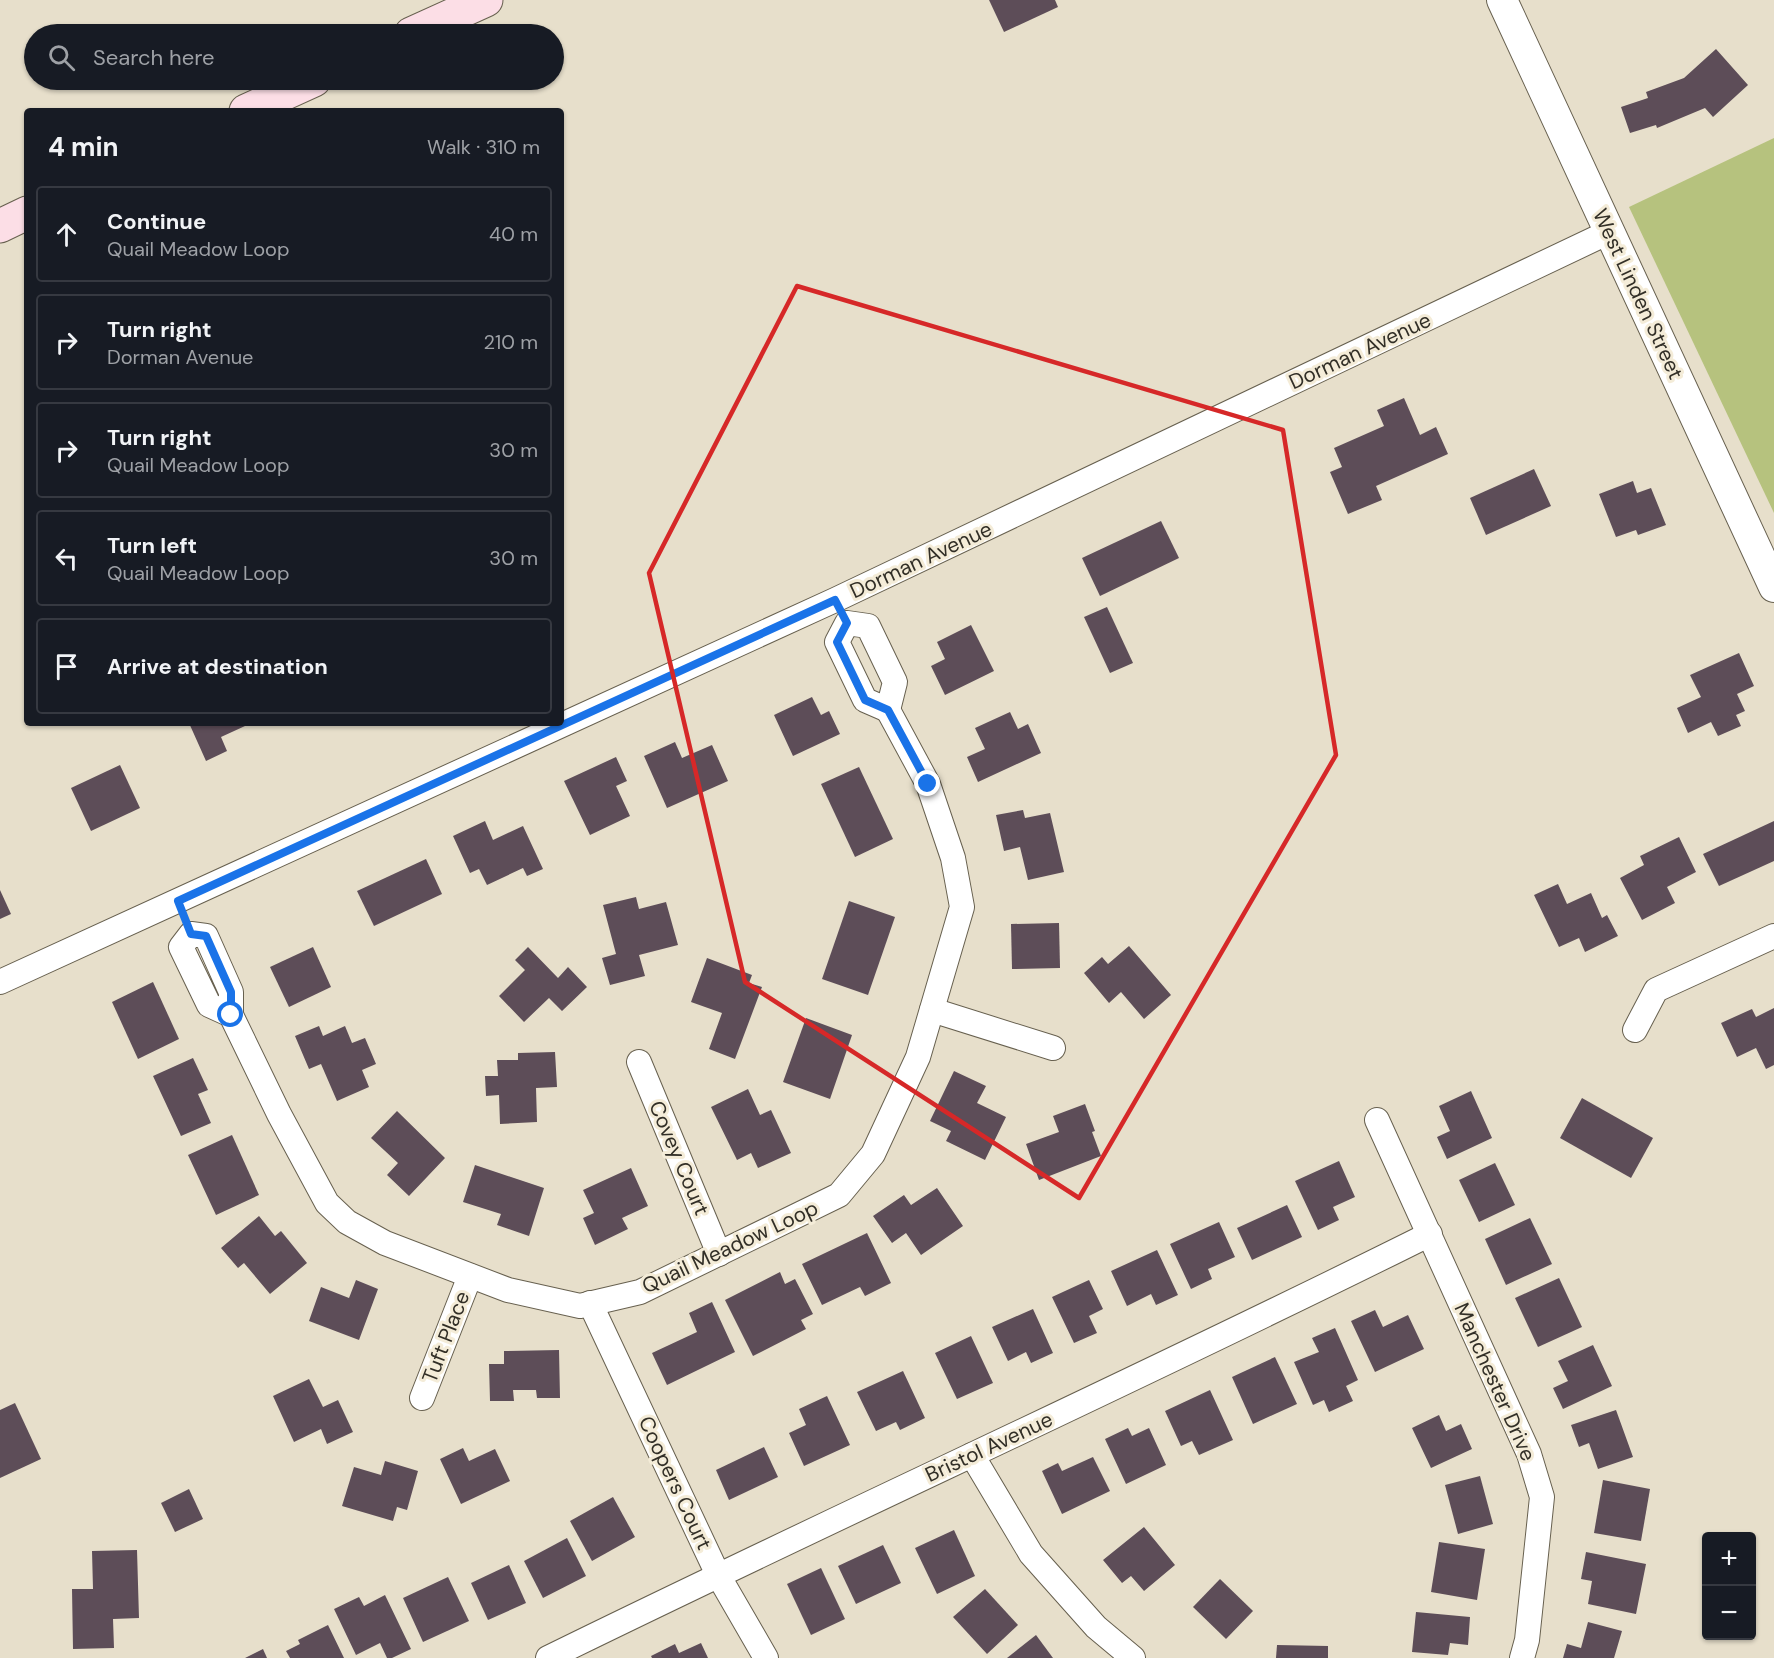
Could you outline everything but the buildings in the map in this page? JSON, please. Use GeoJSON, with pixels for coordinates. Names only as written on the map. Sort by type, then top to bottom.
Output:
{"type":"FeatureCollection","features":[{"type":"Feature","properties":{"kind":"main road"},"geometry":{"type":"LineString","coordinates":[[433,24],[486,0]]}},
{"type":"Feature","properties":{"kind":"main road"},"geometry":{"type":"LineString","coordinates":[[253,108],[292,90]]}},
{"type":"Feature","properties":{"kind":"main road"},"geometry":{"type":"LineString","coordinates":[[0,226],[24,214]]}},
{"type":"Feature","properties":{"kind":"street","name":"West Linden Street"},"geometry":{"type":"LineString","coordinates":[[1502,0],[1774,587]]}},
{"type":"Feature","properties":{"kind":"street","name":"Dorman Avenue"},"geometry":{"type":"LineString","coordinates":[[564,724],[835,600],[1610,232]]}},
{"type":"Feature","properties":{"kind":"street"},"geometry":{"type":"LineString","coordinates":[[835,600],[847,623]]}},
{"type":"Feature","properties":{"kind":"street"},"geometry":{"type":"LineString","coordinates":[[847,623],[868,626],[895,682],[888,710],[865,700],[855,681],[837,642],[847,623]]}},
{"type":"Feature","properties":{"kind":"street","name":"Quail Meadow Loop"},"geometry":{"type":"LineString","coordinates":[[178,901],[191,934],[181,947],[209,1005],[231,1015],[279,1114],[327,1203],[347,1222],[385,1243],[508,1290],[580,1306],[640,1292],[839,1196],[873,1154],[918,1057],[962,908],[953,858],[928,784],[888,710]]}},
{"type":"Feature","properties":{"kind":"street","name":"Dorman Avenue"},"geometry":{"type":"LineString","coordinates":[[0,982],[560,726]]}},
{"type":"Feature","properties":{"kind":"street"},"geometry":{"type":"LineString","coordinates":[[1635,1030],[1656,990],[1774,936]]}},
{"type":"Feature","properties":{"kind":"street"},"geometry":{"type":"LineString","coordinates":[[932,1010],[1053,1048]]}},
{"type":"Feature","properties":{"kind":"street","name":"Covey Court"},"geometry":{"type":"LineString","coordinates":[[639,1062],[719,1254]]}},
{"type":"Feature","properties":{"kind":"street","name":"Manchester Drive"},"geometry":{"type":"LineString","coordinates":[[1377,1120],[1529,1454],[1542,1497],[1527,1640],[1522,1658]]}},
{"type":"Feature","properties":{"kind":"street","name":"Bristol Avenue"},"geometry":{"type":"LineString","coordinates":[[548,1658],[718,1575],[1249,1324],[1430,1234]]}},
{"type":"Feature","properties":{"kind":"street","name":"Tuft Place"},"geometry":{"type":"LineString","coordinates":[[422,1398],[470,1276]]}},
{"type":"Feature","properties":{"kind":"street","name":"Coopers Court"},"geometry":{"type":"LineString","coordinates":[[590,1304],[718,1575],[766,1658]]}},
{"type":"Feature","properties":{"kind":"street"},"geometry":{"type":"LineString","coordinates":[[972,1455],[1030,1554],[1096,1627],[1133,1658]]}},
{"type":"Feature","properties":{"kind":"highlighted area"},"geometry":{"type":"Polygon","coordinates":[[[797,286],[1283,430],[1336,755],[1079,1198],[745,982],[649,573],[797,286]]]}},
{"type":"Feature","properties":{"kind":"green space"},"geometry":{"type":"Polygon","coordinates":[[[1774,138],[1774,513],[1629,207],[1774,138]]]}},
{"type":"Feature","properties":{"kind":"route"},"geometry":{"type":"LineString","coordinates":[[231,1015],[231,992],[206,936],[191,934],[178,901],[835,600],[847,623],[837,642],[865,700],[888,710],[928,784]]}}]}
